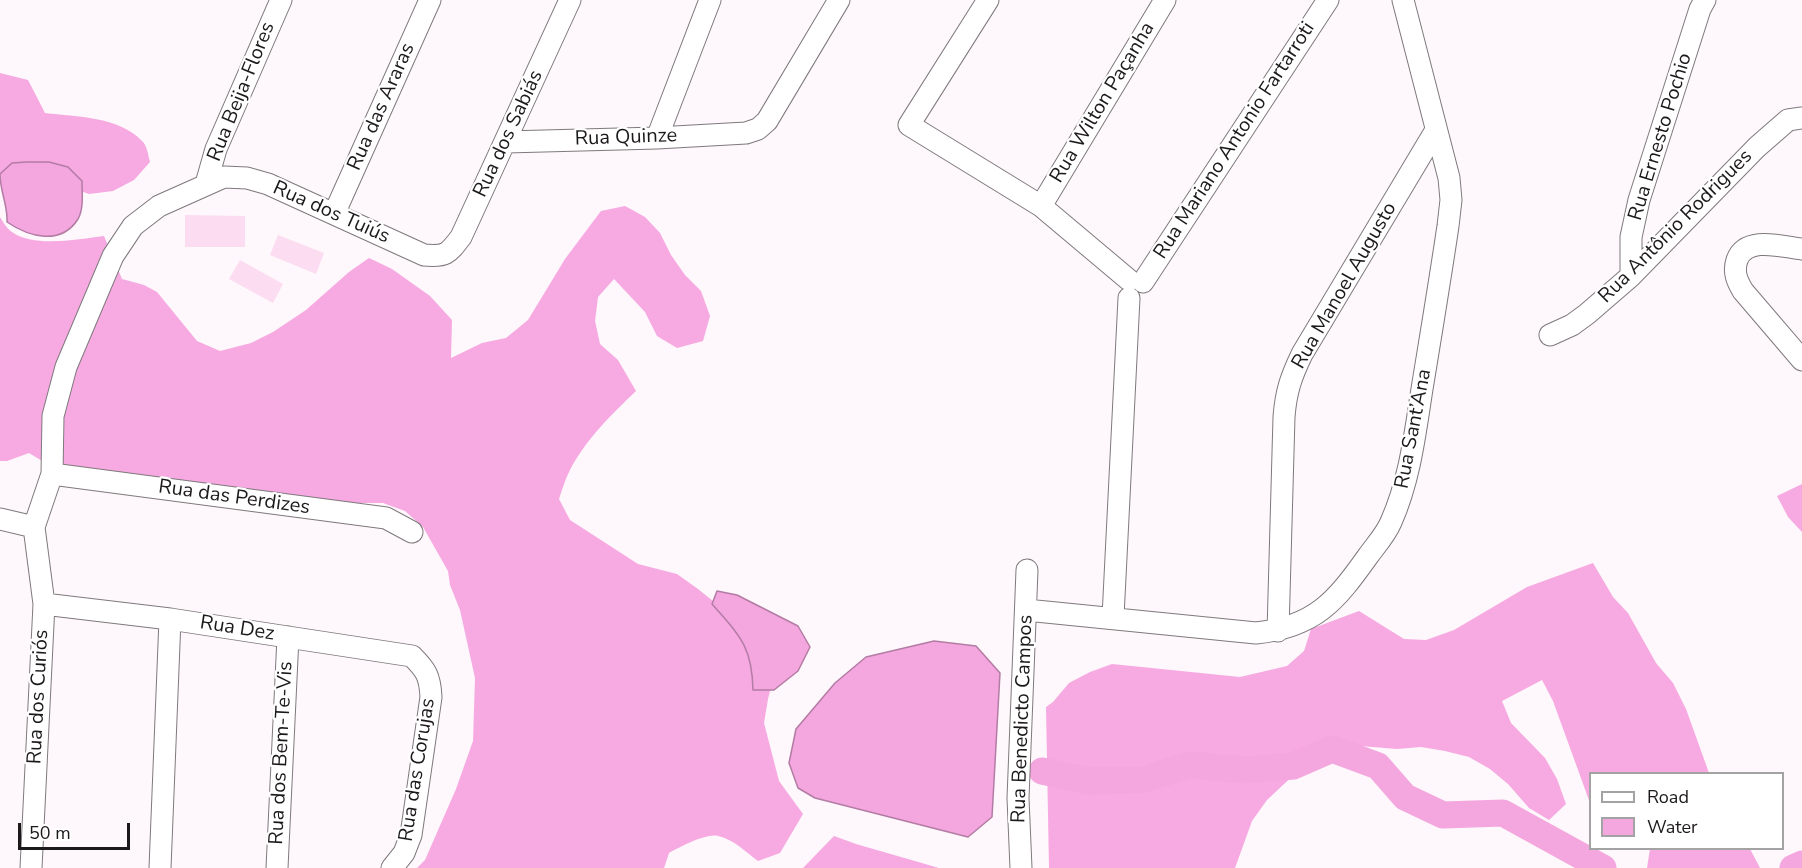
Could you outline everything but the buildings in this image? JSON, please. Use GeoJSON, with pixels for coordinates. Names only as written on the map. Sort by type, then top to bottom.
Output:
{"type":"FeatureCollection","features":[{"type":"Feature","properties":{"kind":"street","name":"Rua Beija-Flores"},"geometry":{"type":"LineString","coordinates":[[215,181],[216,149],[281,0]]}},
{"type":"Feature","properties":{"kind":"street","name":"Rua das Araras"},"geometry":{"type":"LineString","coordinates":[[334,214],[430,0]]}},
{"type":"Feature","properties":{"kind":"street","name":"Rua dos Sabiás"},"geometry":{"type":"LineString","coordinates":[[435,256],[448,253],[461,237],[570,0]]}},
{"type":"Feature","properties":{"kind":"street"},"geometry":{"type":"LineString","coordinates":[[657,138],[710,0]]}},
{"type":"Feature","properties":{"kind":"street","name":"Rua Quinze"},"geometry":{"type":"LineString","coordinates":[[506,142],[657,138],[746,133],[758,129],[767,121],[839,0]]}},
{"type":"Feature","properties":{"kind":"street"},"geometry":{"type":"LineString","coordinates":[[988,0],[909,125],[1041,206],[1134,287],[1113,617]]}},
{"type":"Feature","properties":{"kind":"street","name":"Rua Wilton Paçanha"},"geometry":{"type":"LineString","coordinates":[[1041,206],[1165,0]]}},
{"type":"Feature","properties":{"kind":"street","name":"Rua Mariano Antonio Fartarroti"},"geometry":{"type":"LineString","coordinates":[[1134,287],[1328,0]]}},
{"type":"Feature","properties":{"kind":"street","name":"Rua Sant’Ana"},"geometry":{"type":"LineString","coordinates":[[1026,610],[1256,633],[1278,631],[1318,613],[1335,599],[1348,585],[1390,524],[1409,471],[1450,209],[1449,178],[1403,0]]}},
{"type":"Feature","properties":{"kind":"street","name":"Rua Ernesto Pochio"},"geometry":{"type":"LineString","coordinates":[[1631,276],[1631,237],[1639,201],[1700,9],[1705,0]]}},
{"type":"Feature","properties":{"kind":"street","name":"Rua Antônio Rodrigues"},"geometry":{"type":"LineString","coordinates":[[1550,335],[1580,320],[1631,276],[1757,147],[1788,120],[1802,118]]}},
{"type":"Feature","properties":{"kind":"street","name":"Rua Manoel Augusto"},"geometry":{"type":"LineString","coordinates":[[1278,631],[1284,417],[1288,387],[1302,354],[1436,130]]}},
{"type":"Feature","properties":{"kind":"street","name":"Rua dos Tuiús"},"geometry":{"type":"LineString","coordinates":[[215,181],[247,178],[268,184],[424,255],[435,256]]}},
{"type":"Feature","properties":{"kind":"street"},"geometry":{"type":"LineString","coordinates":[[0,519],[34,527],[52,474],[53,416],[66,367],[113,256],[134,226],[159,206],[215,181]]}},
{"type":"Feature","properties":{"kind":"street"},"geometry":{"type":"LineString","coordinates":[[1802,249],[1756,244],[1746,248],[1738,256],[1736,266],[1736,279],[1743,291],[1802,360]]}},
{"type":"Feature","properties":{"kind":"street","name":"Rua das Perdizes"},"geometry":{"type":"LineString","coordinates":[[52,474],[386,518],[412,532]]}},
{"type":"Feature","properties":{"kind":"street","name":"Rua dos Curiós"},"geometry":{"type":"LineString","coordinates":[[31,868],[44,604],[34,527]]}},
{"type":"Feature","properties":{"kind":"street","name":"Rua Benedicto Campos"},"geometry":{"type":"LineString","coordinates":[[1021,868],[1018,798],[1027,570]]}},
{"type":"Feature","properties":{"kind":"street","name":"Rua Dez"},"geometry":{"type":"LineString","coordinates":[[44,604],[170,619],[412,656],[424,668]]}},
{"type":"Feature","properties":{"kind":"street"},"geometry":{"type":"LineString","coordinates":[[160,868],[170,619]]}},
{"type":"Feature","properties":{"kind":"street","name":"Rua dos Bem-Te-Vis"},"geometry":{"type":"LineString","coordinates":[[277,868],[288,637]]}},
{"type":"Feature","properties":{"kind":"street","name":"Rua das Corujas"},"geometry":{"type":"LineString","coordinates":[[392,868],[404,853],[411,835],[431,697],[430,681],[424,668]]}},
{"type":"Feature","properties":{"kind":"shaded area"},"geometry":{"type":"Polygon","coordinates":[[[0,73],[28,80],[45,113],[96,119],[109,122],[132,133],[145,145],[150,162],[134,180],[113,191],[89,194],[31,174],[0,176],[0,73]]]}},
{"type":"Feature","properties":{"kind":"shaded area"},"geometry":{"type":"Polygon","coordinates":[[[625,206],[645,217],[660,233],[671,255],[685,275],[701,291],[710,316],[703,341],[677,348],[657,336],[645,312],[614,279],[598,297],[595,321],[600,344],[618,360],[636,391],[608,419],[575,460],[559,499],[570,520],[638,564],[677,574],[749,630],[774,675],[764,723],[779,781],[803,814],[780,853],[758,861],[729,840],[713,836],[693,841],[669,853],[664,868],[417,868],[425,860],[456,789],[473,741],[475,678],[460,610],[450,585],[448,571],[423,527],[405,511],[383,503],[352,505],[62,473],[29,453],[7,461],[0,461],[0,217],[12,232],[32,240],[57,241],[104,236],[122,279],[144,285],[157,292],[197,341],[220,351],[251,343],[273,332],[306,310],[349,272],[369,258],[392,269],[430,296],[452,320],[451,358],[482,343],[506,338],[528,320],[565,259],[601,211],[625,206]]]}},
{"type":"Feature","properties":{"kind":"shaded area"},"geometry":{"type":"Polygon","coordinates":[[[185,215],[245,216],[245,247],[185,247],[185,215]]]}},
{"type":"Feature","properties":{"kind":"shaded area"},"geometry":{"type":"Polygon","coordinates":[[[278,235],[324,253],[316,274],[270,255],[278,235]]]}},
{"type":"Feature","properties":{"kind":"shaded area"},"geometry":{"type":"Polygon","coordinates":[[[240,260],[283,284],[273,303],[229,279],[240,260]]]}},
{"type":"Feature","properties":{"kind":"shaded area"},"geometry":{"type":"Polygon","coordinates":[[[1802,484],[1802,532],[1788,517],[1777,496],[1802,484]]]}},
{"type":"Feature","properties":{"kind":"shaded area"},"geometry":{"type":"Polygon","coordinates":[[[1593,563],[1613,597],[1628,613],[1656,663],[1673,683],[1686,709],[1709,772],[1589,772],[1589,800],[1553,701],[1542,680],[1502,701],[1511,723],[1545,758],[1557,779],[1566,804],[1549,820],[1529,808],[1508,784],[1490,769],[1469,757],[1421,747],[1397,749],[1348,745],[1320,755],[1300,769],[1267,800],[1252,821],[1235,868],[1049,868],[1046,707],[1069,683],[1112,664],[1240,677],[1287,666],[1304,651],[1311,629],[1359,611],[1404,639],[1426,640],[1454,630],[1527,587],[1593,563]]]}},
{"type":"Feature","properties":{"kind":"shaded area"},"geometry":{"type":"Polygon","coordinates":[[[834,836],[856,844],[939,868],[803,868],[834,836]]]}},
{"type":"Feature","properties":{"kind":"shaded area"},"geometry":{"type":"Polygon","coordinates":[[[1650,850],[1751,850],[1760,868],[1647,868],[1650,850]]]}},
{"type":"Feature","properties":{"kind":"water"},"geometry":{"type":"Polygon","coordinates":[[[49,162],[68,167],[82,181],[80,215],[63,233],[54,236],[35,235],[7,222],[0,174],[12,163],[49,162]]]}},
{"type":"Feature","properties":{"kind":"water"},"geometry":{"type":"Polygon","coordinates":[[[717,591],[737,595],[798,626],[810,647],[798,671],[774,690],[753,690],[750,662],[743,642],[712,604],[717,591]]]}},
{"type":"Feature","properties":{"kind":"water"},"geometry":{"type":"Polygon","coordinates":[[[934,641],[976,646],[1000,673],[992,817],[968,837],[815,798],[798,788],[789,763],[796,729],[835,683],[866,657],[934,641]]]}},
{"type":"Feature","properties":{"kind":"waterway"},"geometry":{"type":"LineString","coordinates":[[1042,771],[1088,781],[1142,780],[1189,765],[1247,770],[1293,766],[1332,749],[1378,766],[1405,797],[1443,815],[1503,813],[1603,868]]}},
{"type":"Feature","properties":{"kind":"waterway"},"geometry":{"type":"LineString","coordinates":[[1793,868],[1802,864]]}}]}
